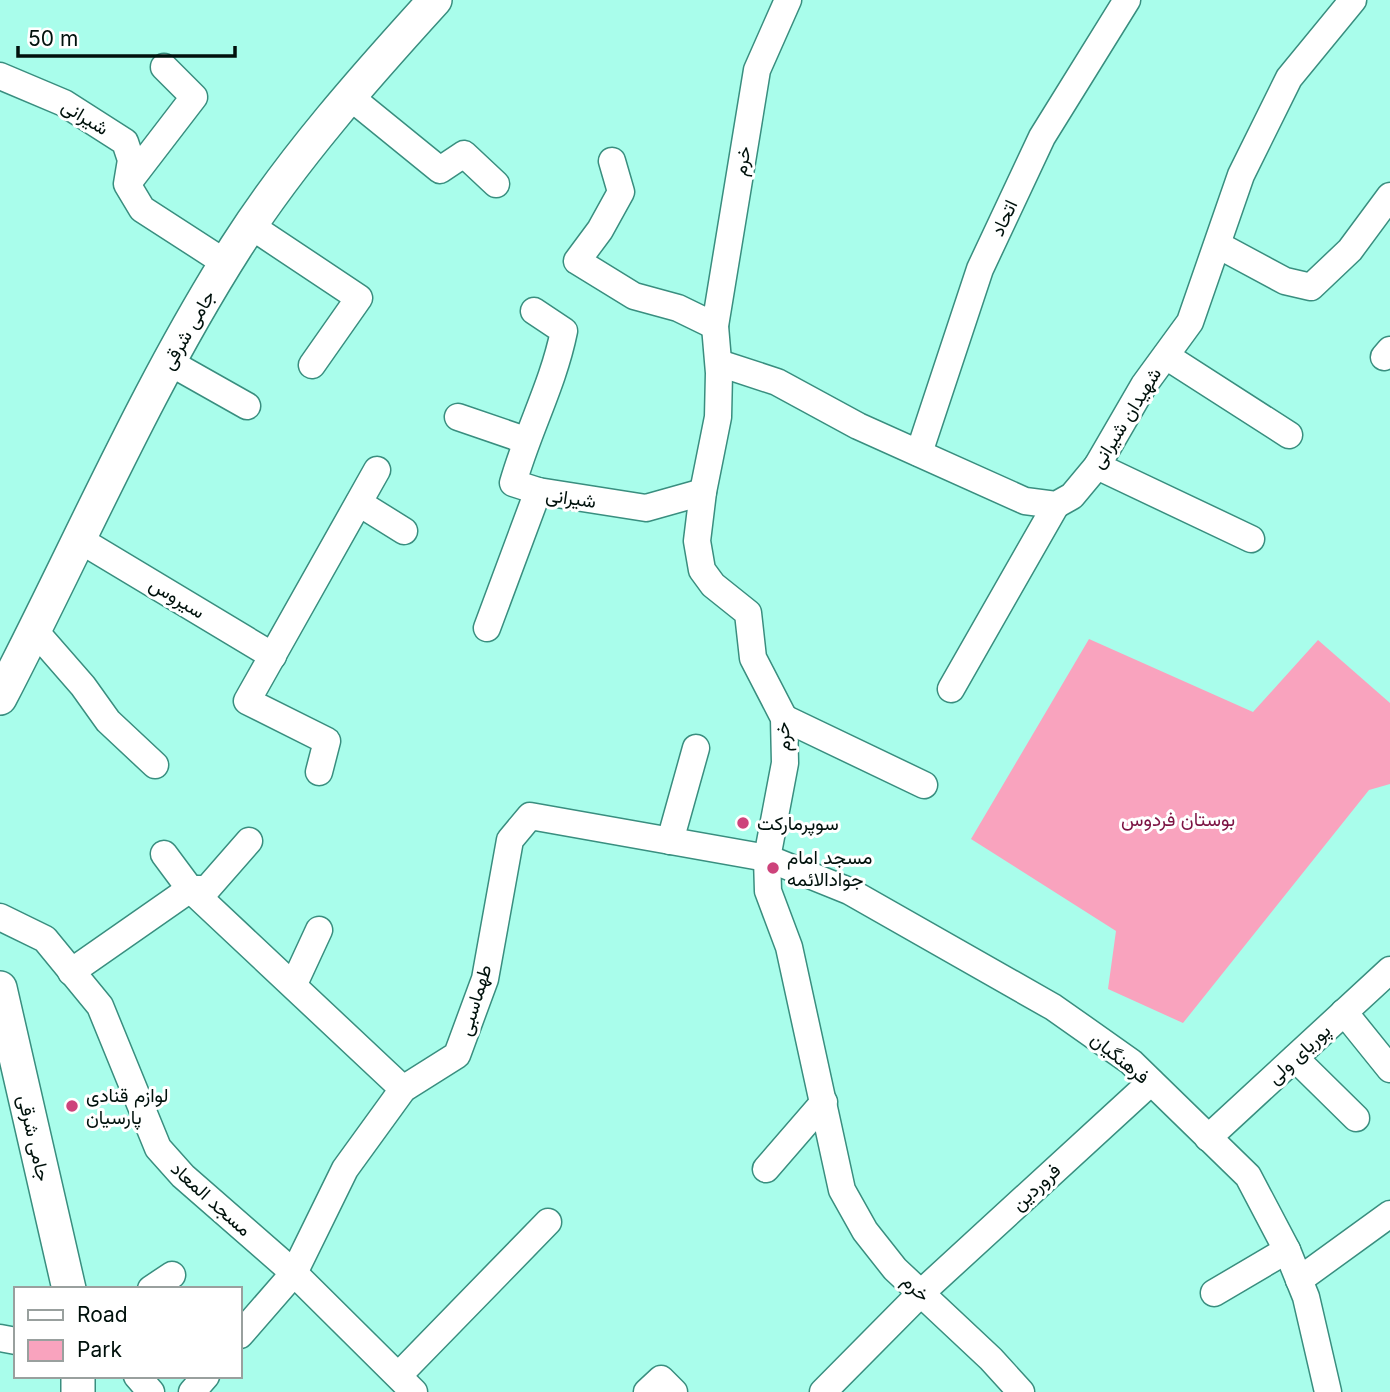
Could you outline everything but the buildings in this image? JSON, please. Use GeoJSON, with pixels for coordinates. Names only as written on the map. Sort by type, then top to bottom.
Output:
{"type":"FeatureCollection","features":[{"type":"Feature","properties":{"kind":"street","name":"جامی شرقی"},"geometry":{"type":"LineString","coordinates":[[0,698],[169,362],[227,264],[251,226],[349,96],[435,0]]}},
{"type":"Feature","properties":{"kind":"street","name":"خرم"},"geometry":{"type":"LineString","coordinates":[[788,0],[757,70],[715,326],[719,363],[718,417],[703,492],[698,541],[702,569],[713,585],[748,613],[753,659],[784,718],[785,763],[767,858],[768,891],[789,947],[842,1190],[865,1231],[895,1269],[991,1359],[1021,1392]]}},
{"type":"Feature","properties":{"kind":"street","name":"اتحاد"},"geometry":{"type":"LineString","coordinates":[[919,453],[980,269],[1042,137],[1127,0]]}},
{"type":"Feature","properties":{"kind":"street","name":"شهیدان شیرانی"},"geometry":{"type":"LineString","coordinates":[[1056,505],[1072,496],[1097,467],[1144,385],[1190,322],[1241,174],[1289,78],[1353,0]]}},
{"type":"Feature","properties":{"kind":"street"},"geometry":{"type":"LineString","coordinates":[[164,67],[194,97],[127,184],[142,209],[227,264]]}},
{"type":"Feature","properties":{"kind":"street","name":"شیرانی"},"geometry":{"type":"LineString","coordinates":[[0,76],[64,103],[125,142],[131,160],[127,184]]}},
{"type":"Feature","properties":{"kind":"street"},"geometry":{"type":"LineString","coordinates":[[349,96],[440,170],[464,154],[496,184]]}},
{"type":"Feature","properties":{"kind":"street"},"geometry":{"type":"LineString","coordinates":[[612,161],[621,192],[600,230],[577,261],[634,296],[678,308],[715,326]]}},
{"type":"Feature","properties":{"kind":"street"},"geometry":{"type":"LineString","coordinates":[[1218,245],[1284,281],[1311,287],[1350,250],[1390,196]]}},
{"type":"Feature","properties":{"kind":"street"},"geometry":{"type":"LineString","coordinates":[[251,226],[359,298],[312,365]]}},
{"type":"Feature","properties":{"kind":"street"},"geometry":{"type":"LineString","coordinates":[[534,311],[564,331],[556,369],[525,440],[513,483],[538,491]]}},
{"type":"Feature","properties":{"kind":"street"},"geometry":{"type":"LineString","coordinates":[[1166,356],[1289,435]]}},
{"type":"Feature","properties":{"kind":"street"},"geometry":{"type":"LineString","coordinates":[[169,362],[247,406]]}},
{"type":"Feature","properties":{"kind":"street"},"geometry":{"type":"LineString","coordinates":[[719,363],[777,382],[858,426],[1025,501],[1056,505],[951,689]]}},
{"type":"Feature","properties":{"kind":"street"},"geometry":{"type":"LineString","coordinates":[[458,416],[525,440]]}},
{"type":"Feature","properties":{"kind":"street"},"geometry":{"type":"LineString","coordinates":[[1097,467],[1251,539]]}},
{"type":"Feature","properties":{"kind":"street"},"geometry":{"type":"LineString","coordinates":[[319,772],[327,741],[247,701],[377,470]]}},
{"type":"Feature","properties":{"kind":"street","name":"شیرانی"},"geometry":{"type":"LineString","coordinates":[[487,628],[538,491],[646,508],[703,492]]}},
{"type":"Feature","properties":{"kind":"street"},"geometry":{"type":"LineString","coordinates":[[359,503],[404,531]]}},
{"type":"Feature","properties":{"kind":"street","name":"سیروس"},"geometry":{"type":"LineString","coordinates":[[80,540],[273,656]]}},
{"type":"Feature","properties":{"kind":"street"},"geometry":{"type":"LineString","coordinates":[[35,631],[83,685],[108,721],[155,765]]}},
{"type":"Feature","properties":{"kind":"street"},"geometry":{"type":"LineString","coordinates":[[784,718],[924,785]]}},
{"type":"Feature","properties":{"kind":"street"},"geometry":{"type":"LineString","coordinates":[[670,841],[696,748]]}},
{"type":"Feature","properties":{"kind":"street","name":"طهماسبی"},"geometry":{"type":"LineString","coordinates":[[242,1333],[294,1273],[345,1169],[403,1089],[457,1055],[485,979],[510,840],[530,816],[767,858]]}},
{"type":"Feature","properties":{"kind":"street"},"geometry":{"type":"LineString","coordinates":[[71,972],[190,890],[207,889],[249,841]]}},
{"type":"Feature","properties":{"kind":"street"},"geometry":{"type":"LineString","coordinates":[[164,854],[190,890],[294,984],[403,1089]]}},
{"type":"Feature","properties":{"kind":"street","name":"فرهنگیان"},"geometry":{"type":"LineString","coordinates":[[767,858],[849,891],[1052,1007],[1131,1062],[1248,1176],[1287,1250],[1299,1280],[1328,1392]]}},
{"type":"Feature","properties":{"kind":"street","name":"مسجد المعاد"},"geometry":{"type":"LineString","coordinates":[[0,917],[45,939],[100,1006],[158,1148],[183,1177],[294,1273],[406,1384]]}},
{"type":"Feature","properties":{"kind":"street"},"geometry":{"type":"LineString","coordinates":[[294,984],[319,930]]}},
{"type":"Feature","properties":{"kind":"street","name":"پوریای ولی"},"geometry":{"type":"LineString","coordinates":[[1209,1138],[1390,970]]}},
{"type":"Feature","properties":{"kind":"street","name":"جامی شرقی"},"geometry":{"type":"LineString","coordinates":[[0,988],[69,1287]]}},
{"type":"Feature","properties":{"kind":"street"},"geometry":{"type":"LineString","coordinates":[[1344,1012],[1390,1069]]}},
{"type":"Feature","properties":{"kind":"street"},"geometry":{"type":"LineString","coordinates":[[1295,1058],[1356,1118]]}},
{"type":"Feature","properties":{"kind":"street","name":"فروردین"},"geometry":{"type":"LineString","coordinates":[[823,1392],[921,1293],[1151,1082]]}},
{"type":"Feature","properties":{"kind":"street"},"geometry":{"type":"LineString","coordinates":[[766,1169],[824,1102]]}},
{"type":"Feature","properties":{"kind":"street"},"geometry":{"type":"LineString","coordinates":[[1299,1280],[1390,1214]]}},
{"type":"Feature","properties":{"kind":"street"},"geometry":{"type":"LineString","coordinates":[[406,1384],[548,1222]]}},
{"type":"Feature","properties":{"kind":"street"},"geometry":{"type":"LineString","coordinates":[[1214,1293],[1287,1250]]}},
{"type":"Feature","properties":{"kind":"street"},"geometry":{"type":"LineString","coordinates":[[139,1378],[150,1392]]}},
{"type":"Feature","properties":{"kind":"street"},"geometry":{"type":"LineString","coordinates":[[192,1392],[204,1378]]}},
{"type":"Feature","properties":{"kind":"street"},"geometry":{"type":"LineString","coordinates":[[647,1392],[661,1379],[674,1392]]}},
{"type":"Feature","properties":{"kind":"green space","name":"بوستان فردوس"},"geometry":{"type":"Polygon","coordinates":[[[1089,639],[1253,712],[1318,640],[1390,703],[1390,784],[1369,790],[1183,1023],[1108,989],[1116,931],[971,839],[1089,639]]]}},
{"type":"Feature","properties":{"kind":"place","name":"سوپرمارکت"},"geometry":{"type":"Point","coordinates":[743,823]}},
{"type":"Feature","properties":{"kind":"place","name":"مسجد امام جوادالائمه"},"geometry":{"type":"Point","coordinates":[773,868]}},
{"type":"Feature","properties":{"kind":"place","name":"لوازم قنادی پارسیان"},"geometry":{"type":"Point","coordinates":[72,1106]}}]}
